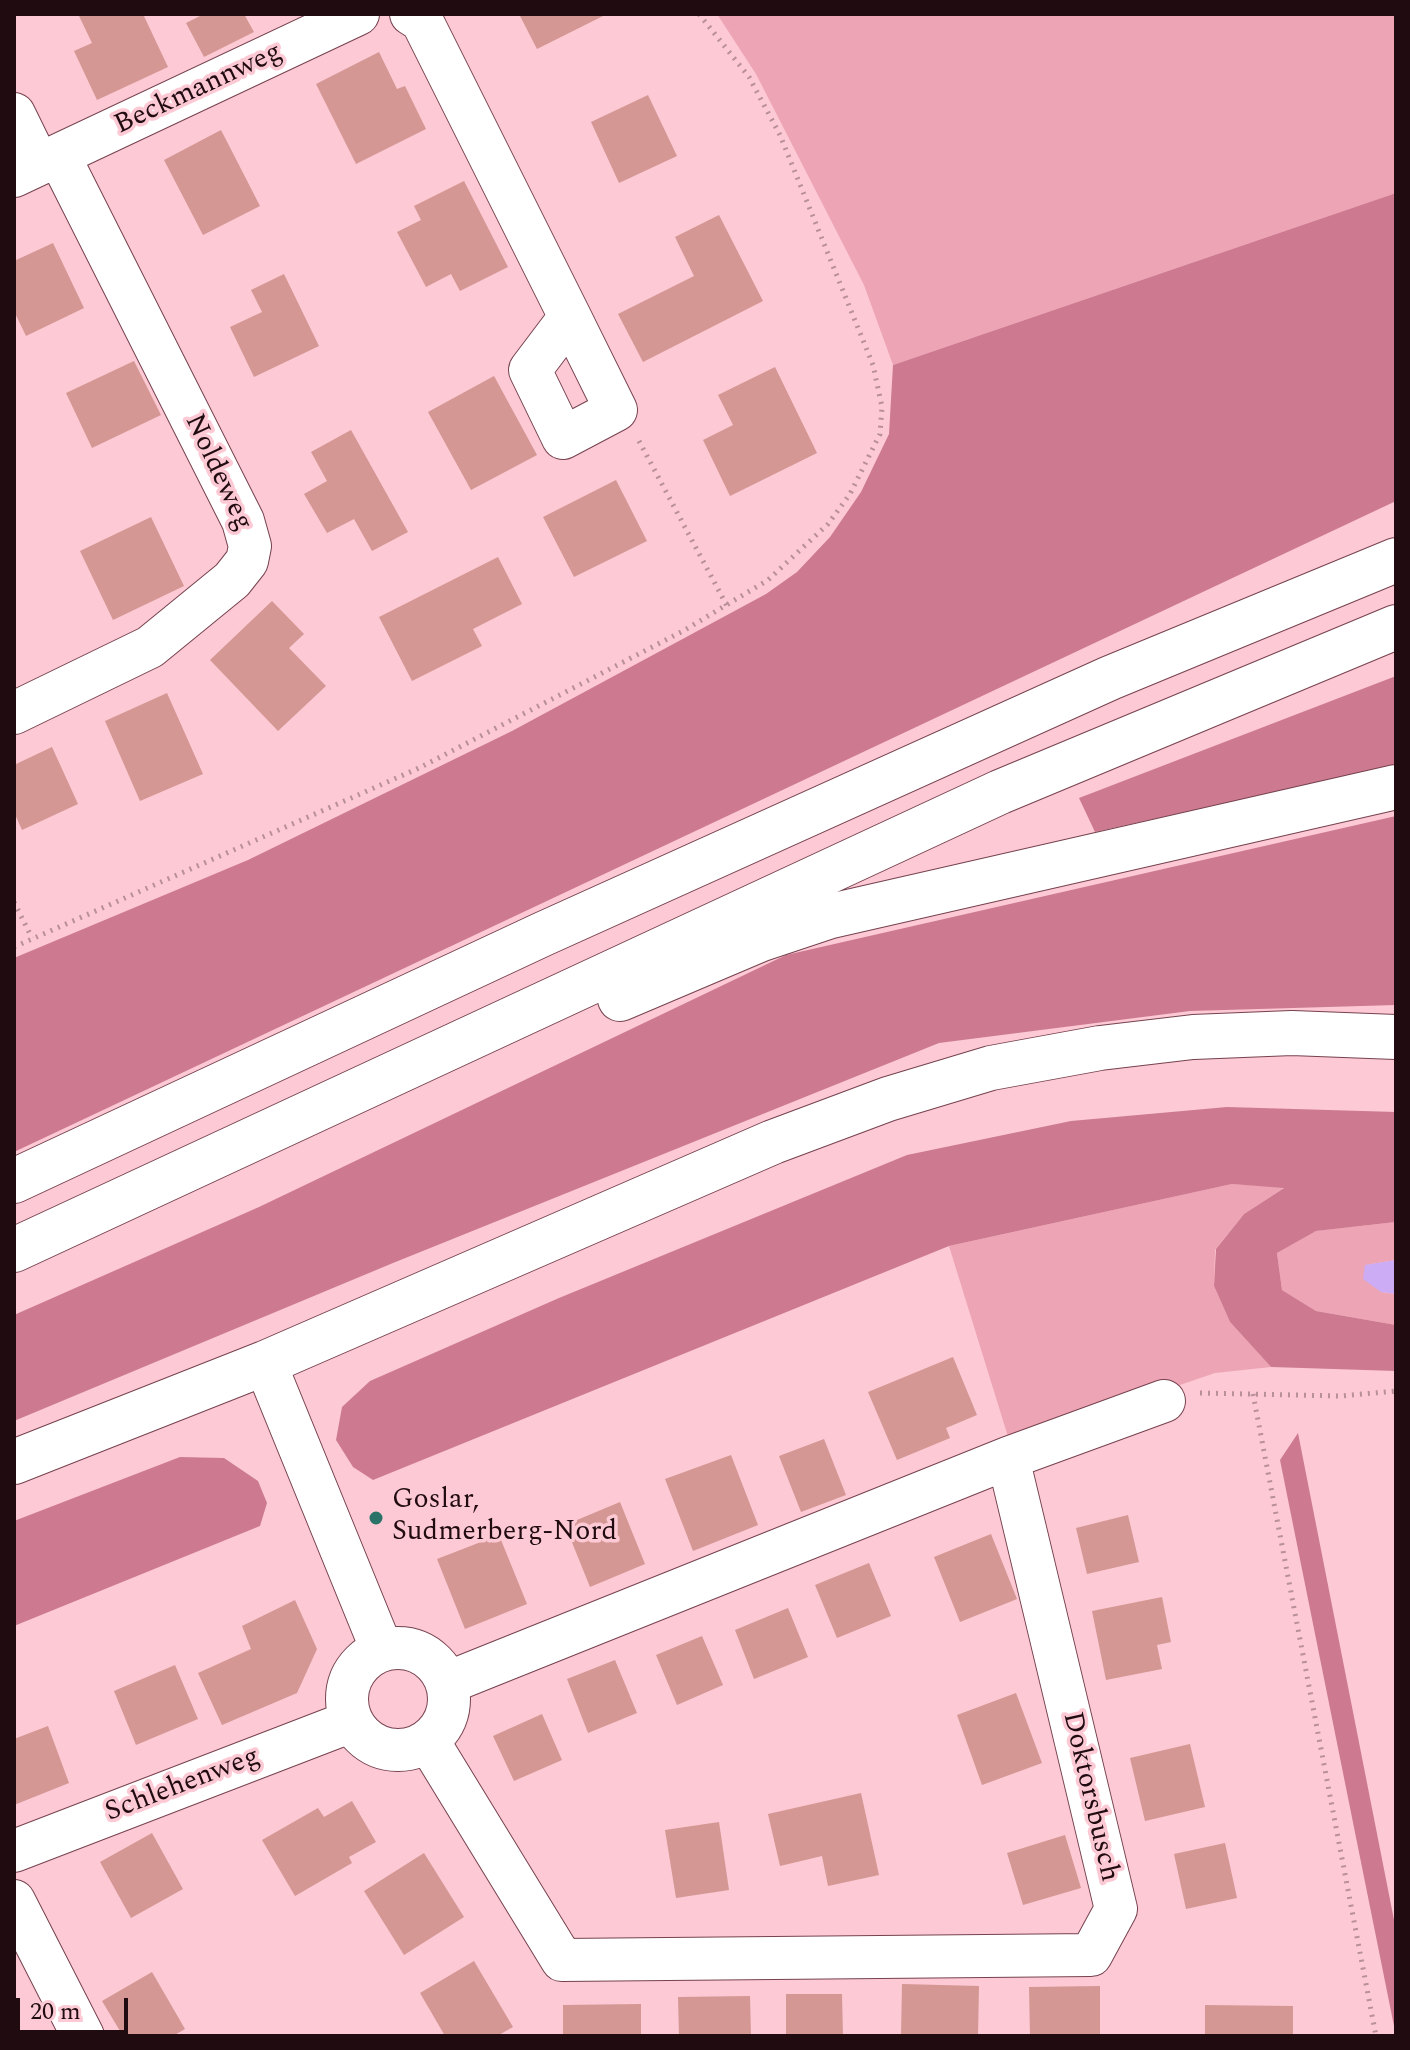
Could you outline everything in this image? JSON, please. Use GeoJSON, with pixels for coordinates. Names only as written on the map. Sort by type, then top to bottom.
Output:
{"type":"FeatureCollection","features":[{"type":"Feature","properties":{"kind":"main road"},"geometry":{"type":"LineString","coordinates":[[14,1181],[543,934],[1110,678],[1396,560]]}},
{"type":"Feature","properties":{"kind":"main road"},"geometry":{"type":"LineString","coordinates":[[14,1250],[1000,792],[1396,627]]}},
{"type":"Feature","properties":{"kind":"main road"},"geometry":{"type":"LineString","coordinates":[[580,986],[620,999],[759,940],[831,916],[1396,787]]}},
{"type":"Feature","properties":{"kind":"main road"},"geometry":{"type":"LineString","coordinates":[[14,1462],[265,1363],[773,1142],[888,1099],[991,1068],[1100,1048],[1193,1037],[1292,1033],[1396,1037]]}},
{"type":"Feature","properties":{"kind":"street","name":"Beckmannweg"},"geometry":{"type":"LineString","coordinates":[[37,165],[358,14]]}},
{"type":"Feature","properties":{"kind":"street"},"geometry":{"type":"LineString","coordinates":[[411,14],[422,21],[570,317],[616,410],[563,438],[530,370],[570,317]]}},
{"type":"Feature","properties":{"kind":"street"},"geometry":{"type":"LineString","coordinates":[[14,114],[37,165]]}},
{"type":"Feature","properties":{"kind":"street","name":"Noldeweg"},"geometry":{"type":"LineString","coordinates":[[21,702],[150,647],[232,580],[247,561],[250,546],[243,521],[37,165]]}},
{"type":"Feature","properties":{"kind":"street"},"geometry":{"type":"LineString","coordinates":[[265,1363],[382,1650]]}},
{"type":"Feature","properties":{"kind":"street"},"geometry":{"type":"LineString","coordinates":[[447,1683],[1008,1458],[1164,1401]]}},
{"type":"Feature","properties":{"kind":"street","name":"Doktorsbusch"},"geometry":{"type":"LineString","coordinates":[[428,1741],[562,1960],[1091,1955],[1116,1909],[1008,1458]]}},
{"type":"Feature","properties":{"kind":"street"},"geometry":{"type":"LineString","coordinates":[[399,1647],[424,1654],[438,1667],[447,1683],[449,1711],[441,1728],[428,1741],[402,1750],[383,1748],[368,1741],[352,1721],[347,1704],[351,1679],[366,1658],[382,1650],[399,1647]]}},
{"type":"Feature","properties":{"kind":"street","name":"Schlehenweg"},"geometry":{"type":"LineString","coordinates":[[14,1851],[352,1721]]}},
{"type":"Feature","properties":{"kind":"street"},"geometry":{"type":"LineString","coordinates":[[14,1901],[83,2036]]}},
{"type":"Feature","properties":{"kind":"path"},"geometry":{"type":"LineString","coordinates":[[14,947],[419,768],[727,606],[768,580],[828,524],[850,494],[880,434],[882,407],[873,365],[780,135],[749,77],[699,14]]}},
{"type":"Feature","properties":{"kind":"path"},"geometry":{"type":"LineString","coordinates":[[616,410],[646,450],[727,606]]}},
{"type":"Feature","properties":{"kind":"path"},"geometry":{"type":"LineString","coordinates":[[14,902],[32,938]]}},
{"type":"Feature","properties":{"kind":"path"},"geometry":{"type":"LineString","coordinates":[[1164,1401],[1200,1393],[1341,1396],[1396,1391]]}},
{"type":"Feature","properties":{"kind":"path"},"geometry":{"type":"LineString","coordinates":[[1253,1394],[1376,2036]]}},
{"type":"Feature","properties":{"kind":"shaded area"},"geometry":{"type":"Polygon","coordinates":[[[717,14],[1396,14],[1396,193],[893,365],[864,285],[756,74],[717,14]]]}},
{"type":"Feature","properties":{"kind":"shaded area"},"geometry":{"type":"Polygon","coordinates":[[[1396,193],[1396,501],[14,1152],[14,958],[248,860],[512,731],[766,594],[797,572],[830,537],[861,492],[889,434],[893,365],[1396,193]]]}},
{"type":"Feature","properties":{"kind":"shaded area"},"geometry":{"type":"Polygon","coordinates":[[[1396,676],[1396,765],[1095,832],[1079,798],[1396,676]]]}},
{"type":"Feature","properties":{"kind":"shaded area"},"geometry":{"type":"Polygon","coordinates":[[[1396,816],[1396,1005],[1190,1011],[939,1043],[393,1263],[14,1421],[14,1315],[259,1207],[786,955],[1396,816]]]}},
{"type":"Feature","properties":{"kind":"shaded area"},"geometry":{"type":"Polygon","coordinates":[[[1227,1107],[1396,1112],[1396,1222],[1316,1231],[1277,1253],[1282,1290],[1316,1311],[1396,1325],[1396,1371],[1271,1367],[1230,1322],[1214,1286],[1216,1249],[1244,1214],[1284,1188],[1232,1184],[949,1246],[373,1480],[353,1467],[336,1440],[342,1407],[370,1381],[559,1298],[907,1155],[1071,1121],[1227,1107]]]}},
{"type":"Feature","properties":{"kind":"shaded area"},"geometry":{"type":"Polygon","coordinates":[[[1232,1184],[1285,1187],[1244,1214],[1215,1250],[1214,1286],[1230,1322],[1271,1367],[1215,1373],[1010,1443],[949,1246],[1232,1184]]]}},
{"type":"Feature","properties":{"kind":"shaded area"},"geometry":{"type":"Polygon","coordinates":[[[1396,1222],[1396,1260],[1366,1265],[1381,1292],[1396,1294],[1396,1325],[1316,1311],[1282,1290],[1277,1253],[1315,1231],[1396,1222]]]}},
{"type":"Feature","properties":{"kind":"shaded area"},"geometry":{"type":"Polygon","coordinates":[[[1396,1260],[1396,1294],[1381,1292],[1363,1279],[1365,1265],[1396,1260]]]}},
{"type":"Feature","properties":{"kind":"shaded area"},"geometry":{"type":"Polygon","coordinates":[[[1298,1433],[1396,1930],[1396,2036],[1280,1460],[1298,1433]]]}},
{"type":"Feature","properties":{"kind":"shaded area"},"geometry":{"type":"Polygon","coordinates":[[[180,1457],[224,1458],[258,1481],[267,1503],[260,1526],[14,1626],[14,1521],[180,1457]]]}},
{"type":"Feature","properties":{"kind":"building"},"geometry":{"type":"Polygon","coordinates":[[[143,14],[168,67],[97,100],[74,51],[92,43],[79,16],[143,14]]]}},
{"type":"Feature","properties":{"kind":"building"},"geometry":{"type":"Polygon","coordinates":[[[204,14],[244,14],[254,32],[204,57],[186,23],[204,14]]]}},
{"type":"Feature","properties":{"kind":"building"},"geometry":{"type":"Polygon","coordinates":[[[519,14],[607,14],[537,49],[519,14]]]}},
{"type":"Feature","properties":{"kind":"building"},"geometry":{"type":"Polygon","coordinates":[[[379,52],[397,89],[405,86],[426,129],[356,164],[316,84],[379,52]]]}},
{"type":"Feature","properties":{"kind":"building"},"geometry":{"type":"Polygon","coordinates":[[[648,95],[677,156],[619,183],[591,122],[648,95]]]}},
{"type":"Feature","properties":{"kind":"building"},"geometry":{"type":"Polygon","coordinates":[[[221,130],[260,206],[203,235],[164,160],[221,130]]]}},
{"type":"Feature","properties":{"kind":"building"},"geometry":{"type":"Polygon","coordinates":[[[464,181],[508,267],[460,291],[451,274],[426,287],[397,232],[421,220],[414,206],[464,181]]]}},
{"type":"Feature","properties":{"kind":"building"},"geometry":{"type":"Polygon","coordinates":[[[719,215],[763,301],[643,362],[618,314],[694,276],[675,237],[719,215]]]}},
{"type":"Feature","properties":{"kind":"building"},"geometry":{"type":"Polygon","coordinates":[[[53,243],[84,308],[26,336],[14,311],[14,261],[53,243]]]}},
{"type":"Feature","properties":{"kind":"building"},"geometry":{"type":"Polygon","coordinates":[[[284,274],[319,346],[254,377],[230,327],[262,312],[251,290],[284,274]]]}},
{"type":"Feature","properties":{"kind":"building"},"geometry":{"type":"Polygon","coordinates":[[[134,361],[161,415],[92,448],[66,393],[134,361]]]}},
{"type":"Feature","properties":{"kind":"building"},"geometry":{"type":"Polygon","coordinates":[[[775,367],[817,453],[730,496],[703,440],[733,425],[718,395],[775,367]]]}},
{"type":"Feature","properties":{"kind":"building"},"geometry":{"type":"Polygon","coordinates":[[[494,376],[537,455],[471,490],[428,412],[494,376]]]}},
{"type":"Feature","properties":{"kind":"building"},"geometry":{"type":"Polygon","coordinates":[[[351,430],[408,532],[372,551],[354,519],[327,533],[304,494],[327,481],[311,452],[351,430]]]}},
{"type":"Feature","properties":{"kind":"building"},"geometry":{"type":"Polygon","coordinates":[[[616,480],[647,541],[574,577],[543,517],[616,480]]]}},
{"type":"Feature","properties":{"kind":"building"},"geometry":{"type":"Polygon","coordinates":[[[151,517],[184,586],[113,620],[80,551],[151,517]]]}},
{"type":"Feature","properties":{"kind":"building"},"geometry":{"type":"Polygon","coordinates":[[[498,557],[522,604],[473,629],[482,646],[412,681],[379,617],[498,557]]]}},
{"type":"Feature","properties":{"kind":"building"},"geometry":{"type":"Polygon","coordinates":[[[272,601],[304,634],[289,648],[326,686],[278,731],[210,660],[272,601]]]}},
{"type":"Feature","properties":{"kind":"building"},"geometry":{"type":"Polygon","coordinates":[[[167,693],[203,774],[140,801],[105,721],[167,693]]]}},
{"type":"Feature","properties":{"kind":"building"},"geometry":{"type":"Polygon","coordinates":[[[52,747],[78,804],[22,830],[14,812],[14,765],[52,747]]]}},
{"type":"Feature","properties":{"kind":"building"},"geometry":{"type":"Polygon","coordinates":[[[953,1357],[977,1415],[946,1428],[950,1438],[897,1460],[868,1392],[953,1357]]]}},
{"type":"Feature","properties":{"kind":"building"},"geometry":{"type":"Polygon","coordinates":[[[824,1439],[846,1495],[801,1512],[779,1456],[824,1439]]]}},
{"type":"Feature","properties":{"kind":"building"},"geometry":{"type":"Polygon","coordinates":[[[731,1455],[758,1525],[693,1551],[665,1479],[731,1455]]]}},
{"type":"Feature","properties":{"kind":"building"},"geometry":{"type":"Polygon","coordinates":[[[620,1502],[645,1564],[590,1587],[565,1525],[620,1502]]]}},
{"type":"Feature","properties":{"kind":"building"},"geometry":{"type":"Polygon","coordinates":[[[1128,1515],[1139,1562],[1087,1574],[1076,1528],[1128,1515]]]}},
{"type":"Feature","properties":{"kind":"building"},"geometry":{"type":"Polygon","coordinates":[[[991,1534],[1017,1599],[960,1622],[934,1557],[991,1534]]]}},
{"type":"Feature","properties":{"kind":"building"},"geometry":{"type":"Polygon","coordinates":[[[499,1535],[527,1604],[465,1629],[437,1559],[499,1535]]]}},
{"type":"Feature","properties":{"kind":"building"},"geometry":{"type":"Polygon","coordinates":[[[869,1563],[891,1616],[837,1638],[815,1585],[869,1563]]]}},
{"type":"Feature","properties":{"kind":"building"},"geometry":{"type":"Polygon","coordinates":[[[1162,1597],[1171,1642],[1157,1645],[1162,1669],[1106,1680],[1092,1611],[1162,1597]]]}},
{"type":"Feature","properties":{"kind":"building"},"geometry":{"type":"Polygon","coordinates":[[[295,1600],[317,1649],[297,1693],[222,1725],[198,1673],[251,1649],[242,1626],[295,1600]]]}},
{"type":"Feature","properties":{"kind":"building"},"geometry":{"type":"Polygon","coordinates":[[[788,1608],[808,1657],[754,1679],[735,1630],[788,1608]]]}},
{"type":"Feature","properties":{"kind":"building"},"geometry":{"type":"Polygon","coordinates":[[[702,1636],[723,1685],[677,1705],[656,1655],[702,1636]]]}},
{"type":"Feature","properties":{"kind":"building"},"geometry":{"type":"Polygon","coordinates":[[[615,1660],[637,1713],[588,1733],[567,1679],[615,1660]]]}},
{"type":"Feature","properties":{"kind":"building"},"geometry":{"type":"Polygon","coordinates":[[[175,1665],[198,1719],[136,1745],[114,1691],[175,1665]]]}},
{"type":"Feature","properties":{"kind":"building"},"geometry":{"type":"Polygon","coordinates":[[[1016,1693],[1042,1763],[982,1785],[957,1715],[1016,1693]]]}},
{"type":"Feature","properties":{"kind":"building"},"geometry":{"type":"Polygon","coordinates":[[[542,1714],[562,1760],[514,1781],[493,1736],[542,1714]]]}},
{"type":"Feature","properties":{"kind":"building"},"geometry":{"type":"Polygon","coordinates":[[[48,1726],[69,1783],[14,1805],[14,1739],[48,1726]]]}},
{"type":"Feature","properties":{"kind":"building"},"geometry":{"type":"Polygon","coordinates":[[[1190,1744],[1205,1807],[1145,1821],[1130,1758],[1190,1744]]]}},
{"type":"Feature","properties":{"kind":"building"},"geometry":{"type":"Polygon","coordinates":[[[861,1793],[879,1875],[828,1886],[822,1856],[780,1866],[768,1814],[861,1793]]]}},
{"type":"Feature","properties":{"kind":"building"},"geometry":{"type":"Polygon","coordinates":[[[352,1801],[376,1842],[349,1857],[352,1863],[295,1896],[262,1840],[318,1808],[324,1817],[352,1801]]]}},
{"type":"Feature","properties":{"kind":"building"},"geometry":{"type":"Polygon","coordinates":[[[719,1822],[729,1890],[676,1898],[665,1830],[719,1822]]]}},
{"type":"Feature","properties":{"kind":"building"},"geometry":{"type":"Polygon","coordinates":[[[152,1833],[183,1889],[131,1918],[100,1862],[152,1833]]]}},
{"type":"Feature","properties":{"kind":"building"},"geometry":{"type":"Polygon","coordinates":[[[1065,1835],[1081,1888],[1023,1905],[1007,1853],[1065,1835]]]}},
{"type":"Feature","properties":{"kind":"building"},"geometry":{"type":"Polygon","coordinates":[[[1225,1843],[1237,1898],[1186,1909],[1174,1854],[1225,1843]]]}},
{"type":"Feature","properties":{"kind":"building"},"geometry":{"type":"Polygon","coordinates":[[[424,1853],[464,1917],[404,1955],[364,1891],[424,1853]]]}},
{"type":"Feature","properties":{"kind":"building"},"geometry":{"type":"Polygon","coordinates":[[[474,1961],[513,2027],[497,2036],[445,2036],[420,1993],[474,1961]]]}},
{"type":"Feature","properties":{"kind":"building"},"geometry":{"type":"Polygon","coordinates":[[[152,1972],[185,2029],[173,2036],[123,2036],[102,2001],[152,1972]]]}},
{"type":"Feature","properties":{"kind":"building"},"geometry":{"type":"Polygon","coordinates":[[[902,1984],[979,1986],[978,2036],[901,2036],[902,1984]]]}},
{"type":"Feature","properties":{"kind":"building"},"geometry":{"type":"Polygon","coordinates":[[[1100,1986],[1100,2036],[1030,2036],[1029,1987],[1100,1986]]]}},
{"type":"Feature","properties":{"kind":"building"},"geometry":{"type":"Polygon","coordinates":[[[786,1994],[842,1994],[843,2036],[786,2036],[786,1994]]]}},
{"type":"Feature","properties":{"kind":"building"},"geometry":{"type":"Polygon","coordinates":[[[750,1996],[751,2036],[679,2036],[678,1997],[750,1996]]]}},
{"type":"Feature","properties":{"kind":"building"},"geometry":{"type":"Polygon","coordinates":[[[641,2004],[641,2036],[563,2036],[563,2005],[641,2004]]]}},
{"type":"Feature","properties":{"kind":"building"},"geometry":{"type":"Polygon","coordinates":[[[1205,2005],[1293,2006],[1293,2036],[1205,2036],[1205,2005]]]}},
{"type":"Feature","properties":{"kind":"place","name":"Goslar, Sudmerberg-Nord"},"geometry":{"type":"Point","coordinates":[376,1518]}}]}
